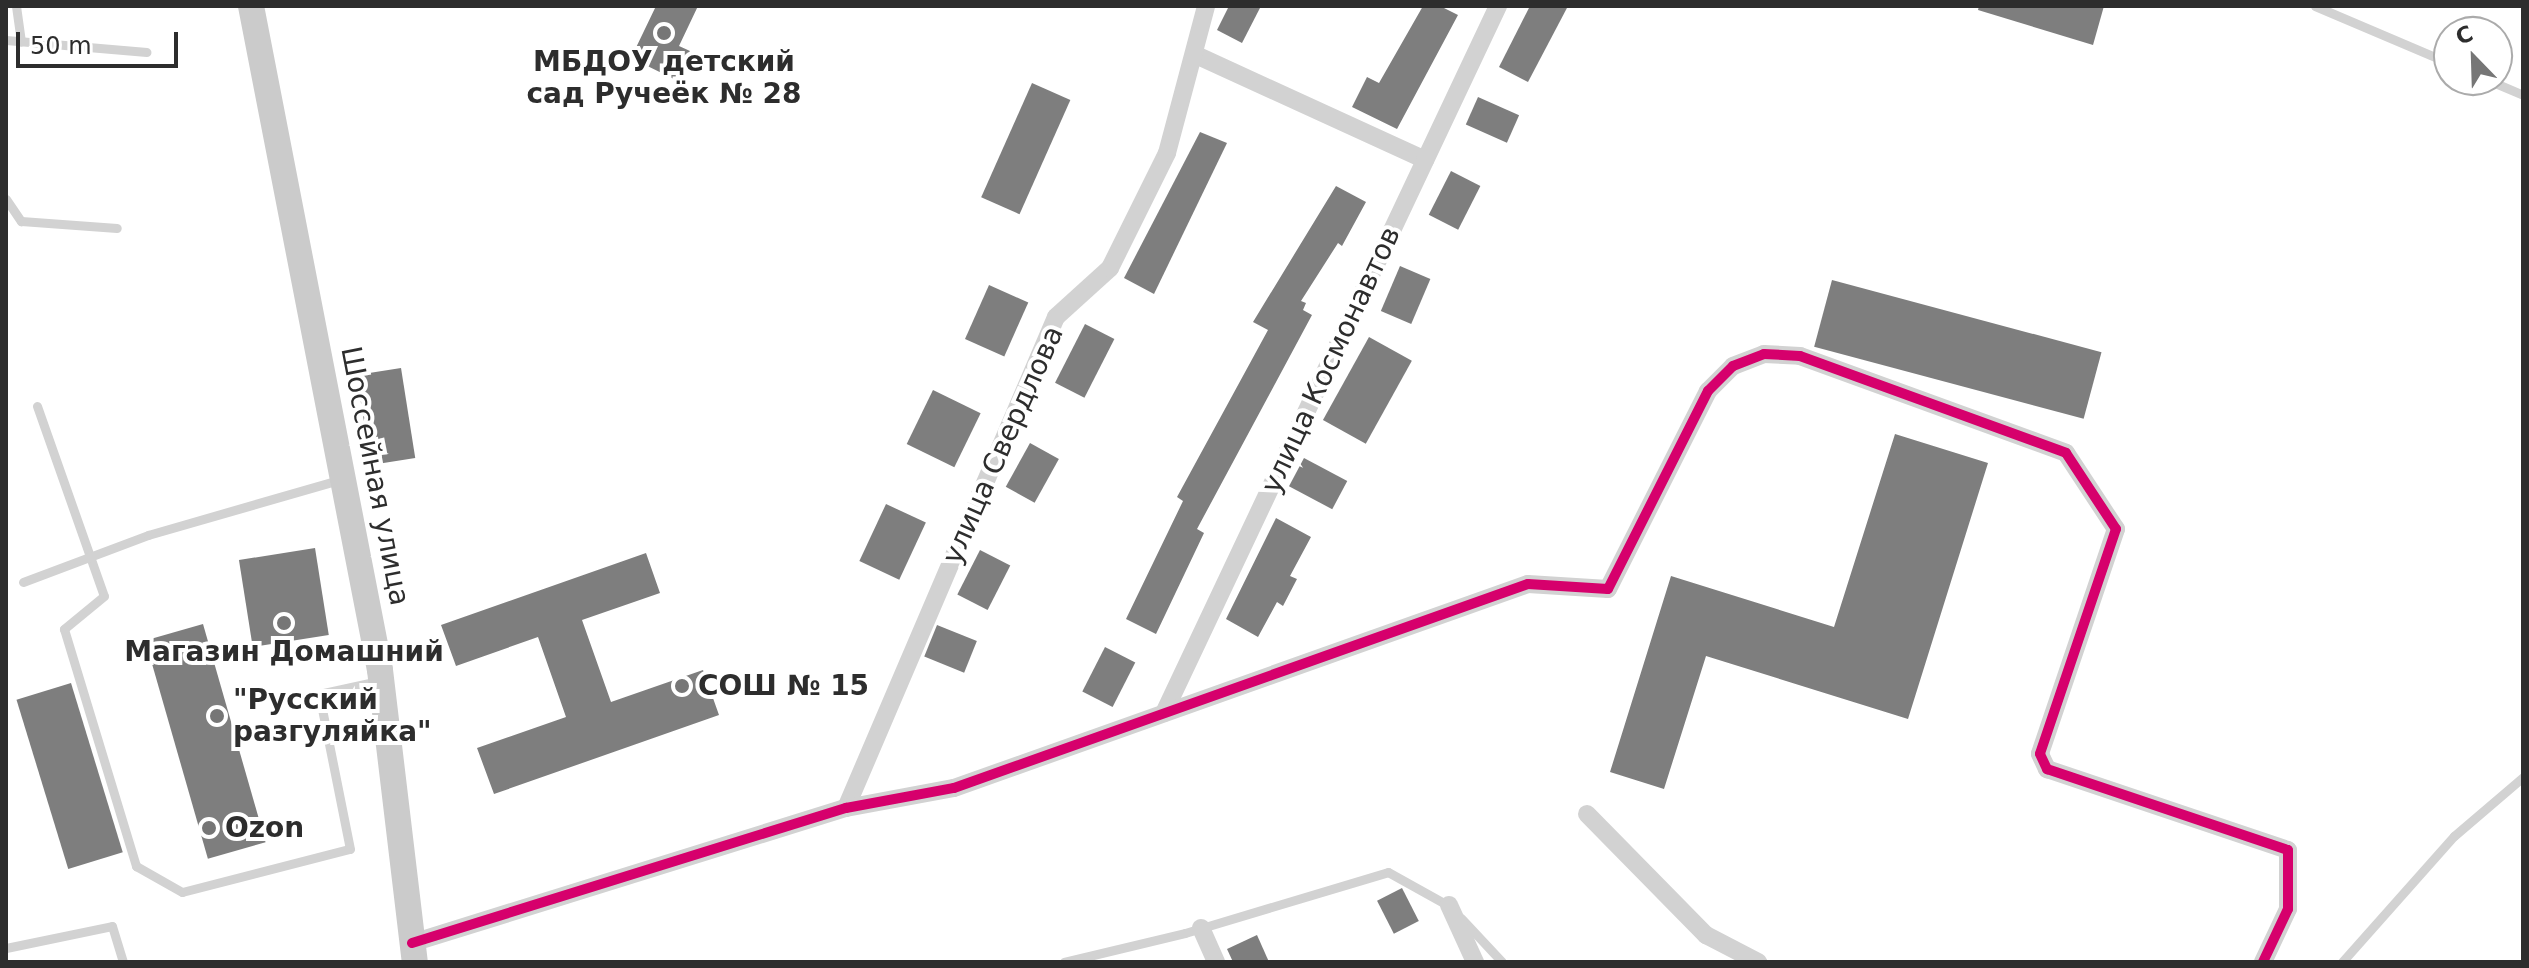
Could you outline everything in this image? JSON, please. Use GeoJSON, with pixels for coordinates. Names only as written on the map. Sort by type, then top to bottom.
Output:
{"type":"FeatureCollection","features":[{"type":"Feature","properties":{"kind":"street","name":"Шоссейная улица"},"geometry":{"type":"LineString","coordinates":[[251,6],[381,680],[413,952]]}},
{"type":"Feature","properties":{"kind":"street","name":"улица Свердлова"},"geometry":{"type":"LineString","coordinates":[[846,808],[1056,317],[1110,268],[1167,153],[1196,55],[1206,6]]}},
{"type":"Feature","properties":{"kind":"street","name":"улица Космонавтов"},"geometry":{"type":"LineString","coordinates":[[1164,713],[1498,6]]}},
{"type":"Feature","properties":{"kind":"street"},"geometry":{"type":"LineString","coordinates":[[1196,55],[1425,160]]}},
{"type":"Feature","properties":{"kind":"street"},"geometry":{"type":"LineString","coordinates":[[413,952],[846,808],[954,788],[1528,584],[1608,589],[1708,391],[1733,366],[1764,354],[1800,356],[2066,453],[2116,529],[2040,754],[2047,769],[2288,850],[2288,909],[2263,962]]}},
{"type":"Feature","properties":{"kind":"street"},"geometry":{"type":"LineString","coordinates":[[1587,814],[1706,935],[1758,962]]}},
{"type":"Feature","properties":{"kind":"street"},"geometry":{"type":"LineString","coordinates":[[1449,905],[1475,962]]}},
{"type":"Feature","properties":{"kind":"street"},"geometry":{"type":"LineString","coordinates":[[1201,928],[1216,962]]}},
{"type":"Feature","properties":{"kind":"lane"},"geometry":{"type":"LineString","coordinates":[[16,6],[21,42]]}},
{"type":"Feature","properties":{"kind":"lane"},"geometry":{"type":"LineString","coordinates":[[2315,6],[2433,56]]}},
{"type":"Feature","properties":{"kind":"lane"},"geometry":{"type":"LineString","coordinates":[[6,40],[146,52]]}},
{"type":"Feature","properties":{"kind":"lane"},"geometry":{"type":"LineString","coordinates":[[6,199],[21,221],[117,228]]}},
{"type":"Feature","properties":{"kind":"lane"},"geometry":{"type":"LineString","coordinates":[[37,406],[104,596],[64,629],[136,866],[182,892],[350,849],[319,694],[381,680]]}},
{"type":"Feature","properties":{"kind":"lane"},"geometry":{"type":"LineString","coordinates":[[23,582],[89,554],[343,479]]}},
{"type":"Feature","properties":{"kind":"lane"},"geometry":{"type":"LineString","coordinates":[[2342,962],[2454,836],[2523,777]]}},
{"type":"Feature","properties":{"kind":"lane"},"geometry":{"type":"LineString","coordinates":[[1064,962],[1201,928],[1388,872],[1449,905],[1502,962]]}},
{"type":"Feature","properties":{"kind":"lane"},"geometry":{"type":"LineString","coordinates":[[6,948],[112,926],[123,962]]}},
{"type":"Feature","properties":{"kind":"building","name":"МБДОУ детский сад Ручеёк № 28"},"geometry":{"type":"Polygon","coordinates":[[[656,6],[698,6],[679,46],[690,51],[676,80],[631,58],[656,6]]]}},
{"type":"Feature","properties":{"kind":"building"},"geometry":{"type":"Polygon","coordinates":[[[1229,6],[1261,6],[1242,43],[1217,30],[1229,6]]]}},
{"type":"Feature","properties":{"kind":"building"},"geometry":{"type":"Polygon","coordinates":[[[1423,6],[1440,6],[1458,15],[1397,129],[1352,107],[1367,77],[1379,83],[1423,6]]]}},
{"type":"Feature","properties":{"kind":"building"},"geometry":{"type":"Polygon","coordinates":[[[1530,6],[1568,6],[1528,82],[1499,67],[1530,6]]]}},
{"type":"Feature","properties":{"kind":"building"},"geometry":{"type":"Polygon","coordinates":[[[1979,6],[2104,6],[2093,45],[1978,10],[1979,6]]]}},
{"type":"Feature","properties":{"kind":"building"},"geometry":{"type":"Polygon","coordinates":[[[1032,83],[1070,100],[1020,214],[981,197],[1032,83]]]}},
{"type":"Feature","properties":{"kind":"building"},"geometry":{"type":"Polygon","coordinates":[[[1478,97],[1519,115],[1507,143],[1466,124],[1478,97]]]}},
{"type":"Feature","properties":{"kind":"building"},"geometry":{"type":"Polygon","coordinates":[[[1200,132],[1227,143],[1154,294],[1124,278],[1200,132]]]}},
{"type":"Feature","properties":{"kind":"building"},"geometry":{"type":"Polygon","coordinates":[[[1451,171],[1480,186],[1458,230],[1429,215],[1451,171]]]}},
{"type":"Feature","properties":{"kind":"building"},"geometry":{"type":"Polygon","coordinates":[[[1336,186],[1366,202],[1342,246],[1338,243],[1301,301],[1306,303],[1303,310],[1312,315],[1197,529],[1204,533],[1156,634],[1126,619],[1183,501],[1177,497],[1268,330],[1253,322],[1336,186]]]}},
{"type":"Feature","properties":{"kind":"building"},"geometry":{"type":"Polygon","coordinates":[[[1400,266],[1430,279],[1411,324],[1381,311],[1400,266]]]}},
{"type":"Feature","properties":{"kind":"building"},"geometry":{"type":"Polygon","coordinates":[[[1832,280],[2101,352],[2084,419],[1814,347],[1832,280]]]}},
{"type":"Feature","properties":{"kind":"building"},"geometry":{"type":"Polygon","coordinates":[[[989,285],[1028,302],[1004,356],[965,339],[989,285]]]}},
{"type":"Feature","properties":{"kind":"building"},"geometry":{"type":"Polygon","coordinates":[[[1085,324],[1114,339],[1084,398],[1055,383],[1085,324]]]}},
{"type":"Feature","properties":{"kind":"building"},"geometry":{"type":"Polygon","coordinates":[[[1369,337],[1412,361],[1366,444],[1323,420],[1369,337]]]}},
{"type":"Feature","properties":{"kind":"building"},"geometry":{"type":"Polygon","coordinates":[[[401,368],[415,458],[371,465],[357,375],[401,368]]]}},
{"type":"Feature","properties":{"kind":"building"},"geometry":{"type":"Polygon","coordinates":[[[933,390],[981,413],[954,467],[907,444],[933,390]]]}},
{"type":"Feature","properties":{"kind":"building"},"geometry":{"type":"Polygon","coordinates":[[[1895,434],[1988,463],[1908,719],[1706,656],[1664,789],[1610,772],[1671,576],[1834,627],[1895,434]]]}},
{"type":"Feature","properties":{"kind":"building"},"geometry":{"type":"Polygon","coordinates":[[[1030,443],[1059,459],[1035,503],[1006,487],[1030,443]]]}},
{"type":"Feature","properties":{"kind":"building"},"geometry":{"type":"Polygon","coordinates":[[[1304,458],[1347,481],[1332,509],[1289,486],[1304,458]]]}},
{"type":"Feature","properties":{"kind":"building"},"geometry":{"type":"Polygon","coordinates":[[[886,504],[926,523],[899,580],[859,561],[886,504]]]}},
{"type":"Feature","properties":{"kind":"building"},"geometry":{"type":"Polygon","coordinates":[[[1276,518],[1311,537],[1290,576],[1297,579],[1283,606],[1277,602],[1258,637],[1226,619],[1276,518]]]}},
{"type":"Feature","properties":{"kind":"building"},"geometry":{"type":"Polygon","coordinates":[[[315,548],[329,635],[253,647],[239,560],[315,548]]]}},
{"type":"Feature","properties":{"kind":"building"},"geometry":{"type":"Polygon","coordinates":[[[980,550],[1010,565],[988,610],[957,595],[980,550]]]}},
{"type":"Feature","properties":{"kind":"building","name":"СОШ № 15"},"geometry":{"type":"Polygon","coordinates":[[[646,553],[660,593],[582,620],[611,702],[703,670],[719,715],[494,794],[477,748],[566,717],[538,637],[456,666],[441,625],[646,553]]]}},
{"type":"Feature","properties":{"kind":"building"},"geometry":{"type":"Polygon","coordinates":[[[203,624],[266,842],[208,859],[145,641],[203,624]]]}},
{"type":"Feature","properties":{"kind":"building"},"geometry":{"type":"Polygon","coordinates":[[[937,625],[977,641],[964,673],[924,657],[937,625]]]}},
{"type":"Feature","properties":{"kind":"building"},"geometry":{"type":"Polygon","coordinates":[[[1105,647],[1135,662],[1113,707],[1082,692],[1105,647]]]}},
{"type":"Feature","properties":{"kind":"building"},"geometry":{"type":"Polygon","coordinates":[[[71,683],[123,852],[68,869],[16,700],[71,683]]]}},
{"type":"Feature","properties":{"kind":"building"},"geometry":{"type":"Polygon","coordinates":[[[1402,888],[1419,921],[1394,934],[1377,901],[1402,888]]]}},
{"type":"Feature","properties":{"kind":"building"},"geometry":{"type":"Polygon","coordinates":[[[1257,935],[1269,962],[1233,962],[1227,949],[1257,935]]]}},
{"type":"Feature","properties":{"kind":"cycle path"},"geometry":{"type":"LineString","coordinates":[[412,943],[846,808],[954,788],[1528,584],[1608,589],[1708,391],[1733,366],[1764,354],[1800,356],[2066,453],[2116,529],[2040,754],[2047,769],[2288,850],[2288,909],[2263,962]]}},
{"type":"Feature","properties":{"kind":"place","name":"МБДОУ детский сад Ручеёк № 28"},"geometry":{"type":"Point","coordinates":[664,33]}},
{"type":"Feature","properties":{"kind":"place","name":"Магазин Домашний"},"geometry":{"type":"Point","coordinates":[284,623]}},
{"type":"Feature","properties":{"kind":"place","name":"СОШ № 15"},"geometry":{"type":"Point","coordinates":[682,686]}},
{"type":"Feature","properties":{"kind":"place","name":"\"Русский разгуляйка\""},"geometry":{"type":"Point","coordinates":[217,716]}},
{"type":"Feature","properties":{"kind":"place","name":"Ozon"},"geometry":{"type":"Point","coordinates":[209,828]}}]}
